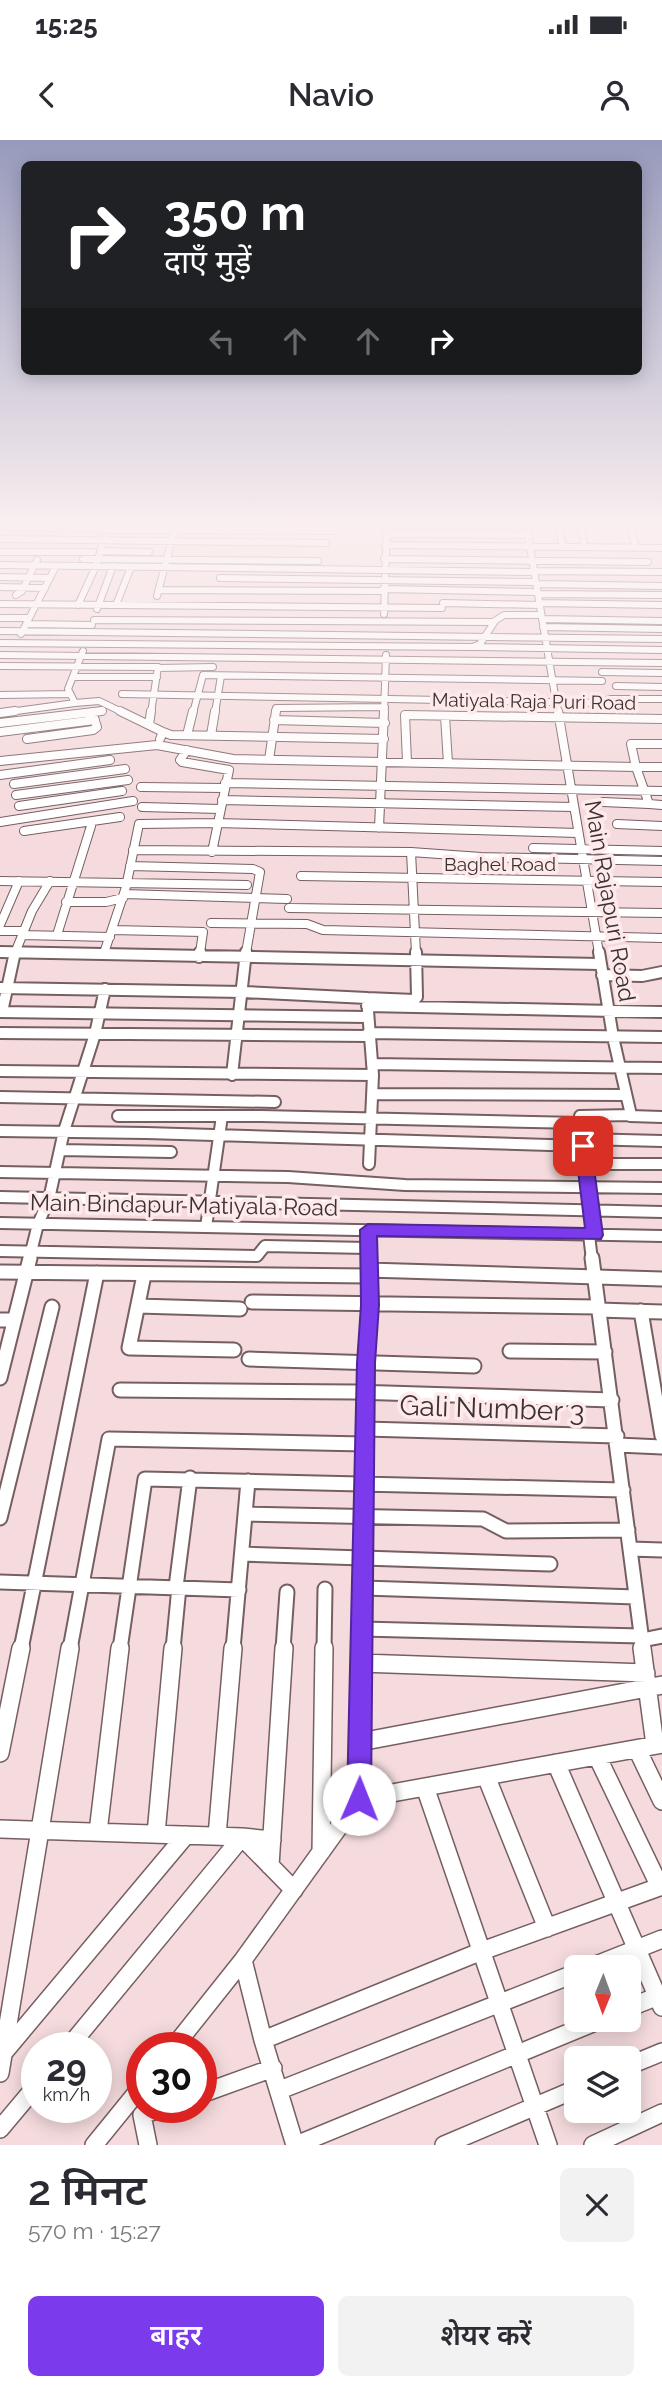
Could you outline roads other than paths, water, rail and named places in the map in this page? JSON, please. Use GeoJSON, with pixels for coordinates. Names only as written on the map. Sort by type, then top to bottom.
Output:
{"type":"FeatureCollection","features":[{"type":"Feature","properties":{"kind":"street"},"geometry":{"type":"LineString","coordinates":[[23,617],[92,626],[118,633],[662,639]]}},
{"type":"Feature","properties":{"kind":"street"},"geometry":{"type":"LineString","coordinates":[[0,631],[35,617]]}},
{"type":"Feature","properties":{"kind":"street"},"geometry":{"type":"LineString","coordinates":[[75,703],[68,689],[95,617]]}},
{"type":"Feature","properties":{"kind":"street"},"geometry":{"type":"LineString","coordinates":[[379,828],[386,679],[384,617]]}},
{"type":"Feature","properties":{"kind":"street"},"geometry":{"type":"LineString","coordinates":[[473,647],[480,644],[495,621],[502,617]]}},
{"type":"Feature","properties":{"kind":"street"},"geometry":{"type":"LineString","coordinates":[[516,617],[662,629]]}},
{"type":"Feature","properties":{"kind":"street","name":"Main Rajapuri Road"},"geometry":{"type":"LineString","coordinates":[[541,617],[601,970],[630,1116]]}},
{"type":"Feature","properties":{"kind":"street"},"geometry":{"type":"LineString","coordinates":[[0,618],[29,618]]}},
{"type":"Feature","properties":{"kind":"street"},"geometry":{"type":"LineString","coordinates":[[16,643],[29,618]]}},
{"type":"Feature","properties":{"kind":"street"},"geometry":{"type":"LineString","coordinates":[[92,626],[123,620],[495,621]]}},
{"type":"Feature","properties":{"kind":"street"},"geometry":{"type":"LineString","coordinates":[[118,633],[123,620]]}},
{"type":"Feature","properties":{"kind":"street"},"geometry":{"type":"LineString","coordinates":[[542,620],[662,621]]}},
{"type":"Feature","properties":{"kind":"street"},"geometry":{"type":"LineString","coordinates":[[0,643],[662,650]]}},
{"type":"Feature","properties":{"kind":"street"},"geometry":{"type":"LineString","coordinates":[[0,655],[662,663]]}},
{"type":"Feature","properties":{"kind":"street"},"geometry":{"type":"LineString","coordinates":[[0,666],[213,667]]}},
{"type":"Feature","properties":{"kind":"street"},"geometry":{"type":"LineString","coordinates":[[0,713],[75,703],[119,702],[129,667]]}},
{"type":"Feature","properties":{"kind":"street"},"geometry":{"type":"LineString","coordinates":[[149,725],[158,668]]}},
{"type":"Feature","properties":{"kind":"street"},"geometry":{"type":"LineString","coordinates":[[602,672],[662,673]]}},
{"type":"Feature","properties":{"kind":"street"},"geometry":{"type":"LineString","coordinates":[[187,735],[201,676],[602,681]]}},
{"type":"Feature","properties":{"kind":"street"},"geometry":{"type":"LineString","coordinates":[[211,735],[221,676]]}},
{"type":"Feature","properties":{"kind":"street"},"geometry":{"type":"LineString","coordinates":[[73,677],[157,677]]}},
{"type":"Feature","properties":{"kind":"street"},"geometry":{"type":"LineString","coordinates":[[616,687],[662,687]]}},
{"type":"Feature","properties":{"kind":"street"},"geometry":{"type":"LineString","coordinates":[[0,700],[69,694]]}},
{"type":"Feature","properties":{"kind":"street"},"geometry":{"type":"LineString","coordinates":[[122,694],[385,703]]}},
{"type":"Feature","properties":{"kind":"street"},"geometry":{"type":"LineString","coordinates":[[268,760],[277,708],[385,703],[597,703],[610,699],[662,699]]}},
{"type":"Feature","properties":{"kind":"street"},"geometry":{"type":"LineString","coordinates":[[99,702],[163,732],[187,735],[384,739]]}},
{"type":"Feature","properties":{"kind":"street"},"geometry":{"type":"LineString","coordinates":[[0,732],[94,716],[102,711]]}},
{"type":"Feature","properties":{"kind":"street","name":"Matiyala Raja Puri Road"},"geometry":{"type":"LineString","coordinates":[[407,762],[405,715],[662,719]]}},
{"type":"Feature","properties":{"kind":"street"},"geometry":{"type":"LineString","coordinates":[[0,723],[94,716]]}},
{"type":"Feature","properties":{"kind":"street"},"geometry":{"type":"LineString","coordinates":[[27,739],[93,730],[97,727],[94,716]]}},
{"type":"Feature","properties":{"kind":"street"},"geometry":{"type":"LineString","coordinates":[[445,716],[448,763]]}},
{"type":"Feature","properties":{"kind":"street"},"geometry":{"type":"LineString","coordinates":[[274,720],[384,723]]}},
{"type":"Feature","properties":{"kind":"street"},"geometry":{"type":"LineString","coordinates":[[24,729],[32,758]]}},
{"type":"Feature","properties":{"kind":"street"},"geometry":{"type":"LineString","coordinates":[[157,745],[163,732]]}},
{"type":"Feature","properties":{"kind":"street"},"geometry":{"type":"LineString","coordinates":[[649,804],[631,744],[662,744]]}},
{"type":"Feature","properties":{"kind":"street"},"geometry":{"type":"LineString","coordinates":[[0,761],[157,745],[223,758],[268,760],[662,767]]}},
{"type":"Feature","properties":{"kind":"street"},"geometry":{"type":"LineString","coordinates":[[187,750],[180,761],[228,769],[212,852]]}},
{"type":"Feature","properties":{"kind":"street"},"geometry":{"type":"LineString","coordinates":[[0,775],[110,760]]}},
{"type":"Feature","properties":{"kind":"street"},"geometry":{"type":"LineString","coordinates":[[13,784],[125,769]]}},
{"type":"Feature","properties":{"kind":"street"},"geometry":{"type":"LineString","coordinates":[[11,773],[27,841]]}},
{"type":"Feature","properties":{"kind":"street"},"geometry":{"type":"LineString","coordinates":[[16,795],[128,780]]}},
{"type":"Feature","properties":{"kind":"street"},"geometry":{"type":"LineString","coordinates":[[141,788],[225,785],[662,791]]}},
{"type":"Feature","properties":{"kind":"street"},"geometry":{"type":"LineString","coordinates":[[19,806],[122,792]]}},
{"type":"Feature","properties":{"kind":"street"},"geometry":{"type":"LineString","coordinates":[[0,822],[133,801]]}},
{"type":"Feature","properties":{"kind":"street"},"geometry":{"type":"LineString","coordinates":[[603,802],[662,805]]}},
{"type":"Feature","properties":{"kind":"street"},"geometry":{"type":"LineString","coordinates":[[142,807],[221,804],[574,807]]}},
{"type":"Feature","properties":{"kind":"street"},"geometry":{"type":"LineString","coordinates":[[24,831],[120,817]]}},
{"type":"Feature","properties":{"kind":"street"},"geometry":{"type":"LineString","coordinates":[[104,954],[123,896],[139,824],[216,823],[578,833]]}},
{"type":"Feature","properties":{"kind":"street"},"geometry":{"type":"LineString","coordinates":[[618,824],[662,826]]}},
{"type":"Feature","properties":{"kind":"street"},"geometry":{"type":"LineString","coordinates":[[57,935],[91,827]]}},
{"type":"Feature","properties":{"kind":"street"},"geometry":{"type":"LineString","coordinates":[[533,848],[662,851]]}},
{"type":"Feature","properties":{"kind":"street"},"geometry":{"type":"LineString","coordinates":[[133,850],[212,852],[302,849],[411,852],[481,858],[662,861]]}},
{"type":"Feature","properties":{"kind":"street"},"geometry":{"type":"LineString","coordinates":[[4,988],[243,992],[367,1007],[415,1000],[415,909],[411,852]]}},
{"type":"Feature","properties":{"kind":"street"},"geometry":{"type":"LineString","coordinates":[[130,866],[253,869],[260,872],[249,923],[232,1075]]}},
{"type":"Feature","properties":{"kind":"street","name":"Baghel Road"},"geometry":{"type":"LineString","coordinates":[[300,876],[662,883]]}},
{"type":"Feature","properties":{"kind":"street"},"geometry":{"type":"LineString","coordinates":[[0,881],[127,881],[247,886]]}},
{"type":"Feature","properties":{"kind":"street"},"geometry":{"type":"LineString","coordinates":[[0,925],[19,881]]}},
{"type":"Feature","properties":{"kind":"street"},"geometry":{"type":"LineString","coordinates":[[50,881],[32,911],[15,952],[4,988],[1,1012],[240,1015],[367,1007],[662,1013]]}},
{"type":"Feature","properties":{"kind":"street"},"geometry":{"type":"LineString","coordinates":[[66,902],[106,902],[123,896],[254,898],[288,904],[415,909],[662,913]]}},
{"type":"Feature","properties":{"kind":"street"},"geometry":{"type":"LineString","coordinates":[[211,923],[307,923],[320,930],[662,938]]}},
{"type":"Feature","properties":{"kind":"street"},"geometry":{"type":"LineString","coordinates":[[0,931],[57,935],[203,932],[200,957]]}},
{"type":"Feature","properties":{"kind":"street"},"geometry":{"type":"LineString","coordinates":[[0,952],[416,962],[601,970],[648,975],[662,972]]}},
{"type":"Feature","properties":{"kind":"street"},"geometry":{"type":"LineString","coordinates":[[0,1378],[4,1348],[14,1320],[38,1224],[49,1199],[65,1130],[84,1073],[105,989]]}},
{"type":"Feature","properties":{"kind":"street"},"geometry":{"type":"LineString","coordinates":[[367,1007],[373,1070],[369,1164]]}},
{"type":"Feature","properties":{"kind":"street"},"geometry":{"type":"LineString","coordinates":[[0,1033],[662,1037]]}},
{"type":"Feature","properties":{"kind":"street"},"geometry":{"type":"LineString","coordinates":[[0,1071],[232,1075],[373,1070],[662,1068]]}},
{"type":"Feature","properties":{"kind":"street"},"geometry":{"type":"LineString","coordinates":[[373,1094],[626,1094]]}},
{"type":"Feature","properties":{"kind":"street"},"geometry":{"type":"LineString","coordinates":[[0,1097],[275,1101]]}},
{"type":"Feature","properties":{"kind":"street"},"geometry":{"type":"LineString","coordinates":[[118,1115],[580,1123]]}},
{"type":"Feature","properties":{"kind":"street"},"geometry":{"type":"LineString","coordinates":[[206,1227],[222,1115]]}},
{"type":"Feature","properties":{"kind":"street"},"geometry":{"type":"LineString","coordinates":[[359,1799],[659,1745],[652,1682],[641,1638],[598,1308],[591,1210],[580,1123],[582,1115],[662,1117]]}},
{"type":"Feature","properties":{"kind":"street"},"geometry":{"type":"LineString","coordinates":[[0,1131],[221,1134],[371,1142],[662,1141]]}},
{"type":"Feature","properties":{"kind":"street"},"geometry":{"type":"LineString","coordinates":[[60,1150],[171,1152]]}},
{"type":"Feature","properties":{"kind":"street"},"geometry":{"type":"LineString","coordinates":[[585,1164],[662,1164]]}},
{"type":"Feature","properties":{"kind":"street"},"geometry":{"type":"LineString","coordinates":[[0,1172],[288,1177],[381,1184],[662,1188]]}},
{"type":"Feature","properties":{"kind":"street"},"geometry":{"type":"LineString","coordinates":[[0,1196],[662,1212]]}},
{"type":"Feature","properties":{"kind":"street","name":"Main Bindapur Matiyala Road"},"geometry":{"type":"LineString","coordinates":[[0,1223],[662,1236]]}},
{"type":"Feature","properties":{"kind":"street"},"geometry":{"type":"LineString","coordinates":[[186,2032],[243,1960],[359,1799],[366,1363],[370,1305],[368,1230]]}},
{"type":"Feature","properties":{"kind":"street"},"geometry":{"type":"LineString","coordinates":[[0,1251],[257,1256],[265,1246],[368,1248]]}},
{"type":"Feature","properties":{"kind":"street"},"geometry":{"type":"LineString","coordinates":[[0,1272],[144,1275],[369,1273],[662,1279]]}},
{"type":"Feature","properties":{"kind":"street"},"geometry":{"type":"LineString","coordinates":[[0,1753],[97,1273]]}},
{"type":"Feature","properties":{"kind":"street"},"geometry":{"type":"LineString","coordinates":[[144,1275],[129,1348],[234,1350]]}},
{"type":"Feature","properties":{"kind":"street"},"geometry":{"type":"LineString","coordinates":[[138,1306],[370,1305],[662,1311]]}},
{"type":"Feature","properties":{"kind":"street"},"geometry":{"type":"LineString","coordinates":[[0,1518],[52,1307]]}},
{"type":"Feature","properties":{"kind":"street"},"geometry":{"type":"LineString","coordinates":[[641,1311],[662,1436]]}},
{"type":"Feature","properties":{"kind":"street"},"geometry":{"type":"LineString","coordinates":[[0,1320],[14,1320]]}},
{"type":"Feature","properties":{"kind":"street"},"geometry":{"type":"LineString","coordinates":[[510,1351],[605,1352]]}},
{"type":"Feature","properties":{"kind":"street"},"geometry":{"type":"LineString","coordinates":[[249,1359],[474,1366]]}},
{"type":"Feature","properties":{"kind":"street"},"geometry":{"type":"LineString","coordinates":[[120,1390],[612,1400]]}},
{"type":"Feature","properties":{"kind":"street","name":"Gali Number 3"},"geometry":{"type":"LineString","coordinates":[[81,1584],[109,1439],[365,1437],[617,1440],[662,1447]]}},
{"type":"Feature","properties":{"kind":"street"},"geometry":{"type":"LineString","coordinates":[[98,1832],[127,1586],[144,1480],[190,1478],[623,1490]]}},
{"type":"Feature","properties":{"kind":"street"},"geometry":{"type":"LineString","coordinates":[[156,1834],[190,1478]]}},
{"type":"Feature","properties":{"kind":"street"},"geometry":{"type":"LineString","coordinates":[[217,1836],[248,1481]]}},
{"type":"Feature","properties":{"kind":"street"},"geometry":{"type":"LineString","coordinates":[[245,1514],[483,1519],[506,1531],[628,1530]]}},
{"type":"Feature","properties":{"kind":"street"},"geometry":{"type":"LineString","coordinates":[[630,1549],[662,1550]]}},
{"type":"Feature","properties":{"kind":"street"},"geometry":{"type":"LineString","coordinates":[[242,1554],[550,1564]]}},
{"type":"Feature","properties":{"kind":"street"},"geometry":{"type":"LineString","coordinates":[[0,1582],[239,1590]]}},
{"type":"Feature","properties":{"kind":"street"},"geometry":{"type":"LineString","coordinates":[[0,2073],[7,1994],[40,1830],[81,1584]]}},
{"type":"Feature","properties":{"kind":"street"},"geometry":{"type":"LineString","coordinates":[[363,1588],[636,1597]]}},
{"type":"Feature","properties":{"kind":"street"},"geometry":{"type":"LineString","coordinates":[[321,1852],[325,1589]]}},
{"type":"Feature","properties":{"kind":"street"},"geometry":{"type":"LineString","coordinates":[[270,1866],[287,1592]]}},
{"type":"Feature","properties":{"kind":"street"},"geometry":{"type":"LineString","coordinates":[[362,1629],[641,1638],[662,1636]]}},
{"type":"Feature","properties":{"kind":"street"},"geometry":{"type":"LineString","coordinates":[[362,1663],[652,1682]]}},
{"type":"Feature","properties":{"kind":"street"},"geometry":{"type":"LineString","coordinates":[[360,1742],[652,1682]]}},
{"type":"Feature","properties":{"kind":"street"},"geometry":{"type":"LineString","coordinates":[[637,1749],[662,1801]]}},
{"type":"Feature","properties":{"kind":"street"},"geometry":{"type":"LineString","coordinates":[[263,2040],[482,1951],[661,1887],[597,1756]]}},
{"type":"Feature","properties":{"kind":"street"},"geometry":{"type":"LineString","coordinates":[[556,1763],[661,2000],[641,2005]]}},
{"type":"Feature","properties":{"kind":"street"},"geometry":{"type":"LineString","coordinates":[[486,1776],[548,1928]]}},
{"type":"Feature","properties":{"kind":"street"},"geometry":{"type":"LineString","coordinates":[[425,1787],[548,2145]]}},
{"type":"Feature","properties":{"kind":"street"},"geometry":{"type":"LineString","coordinates":[[0,1829],[272,1840]]}},
{"type":"Feature","properties":{"kind":"street"},"geometry":{"type":"LineString","coordinates":[[3,2053],[186,1835]]}},
{"type":"Feature","properties":{"kind":"street"},"geometry":{"type":"LineString","coordinates":[[242,1837],[294,1890]]}},
{"type":"Feature","properties":{"kind":"street"},"geometry":{"type":"LineString","coordinates":[[81,2032],[242,1837]]}},
{"type":"Feature","properties":{"kind":"street"},"geometry":{"type":"LineString","coordinates":[[624,1955],[662,1940]]}},
{"type":"Feature","properties":{"kind":"street"},"geometry":{"type":"LineString","coordinates":[[243,1960],[263,2040],[295,2145],[569,2032]]}},
{"type":"Feature","properties":{"kind":"street"},"geometry":{"type":"LineString","coordinates":[[280,2090],[564,1978]]}},
{"type":"Feature","properties":{"kind":"street"},"geometry":{"type":"LineString","coordinates":[[641,2061],[662,2052]]}},
{"type":"Feature","properties":{"kind":"street"},"geometry":{"type":"LineString","coordinates":[[217,2088],[273,2068]]}},
{"type":"Feature","properties":{"kind":"street"},"geometry":{"type":"LineString","coordinates":[[444,2145],[564,2094]]}},
{"type":"Feature","properties":{"kind":"street"},"geometry":{"type":"LineString","coordinates":[[0,2129],[21,2104]]}},
{"type":"Feature","properties":{"kind":"street"},"geometry":{"type":"LineString","coordinates":[[94,2145],[126,2106]]}},
{"type":"Feature","properties":{"kind":"street"},"geometry":{"type":"LineString","coordinates":[[593,2145],[662,2113]]}},
{"type":"Feature","properties":{"kind":"street"},"geometry":{"type":"LineString","coordinates":[[144,2123],[148,2145]]}}]}
